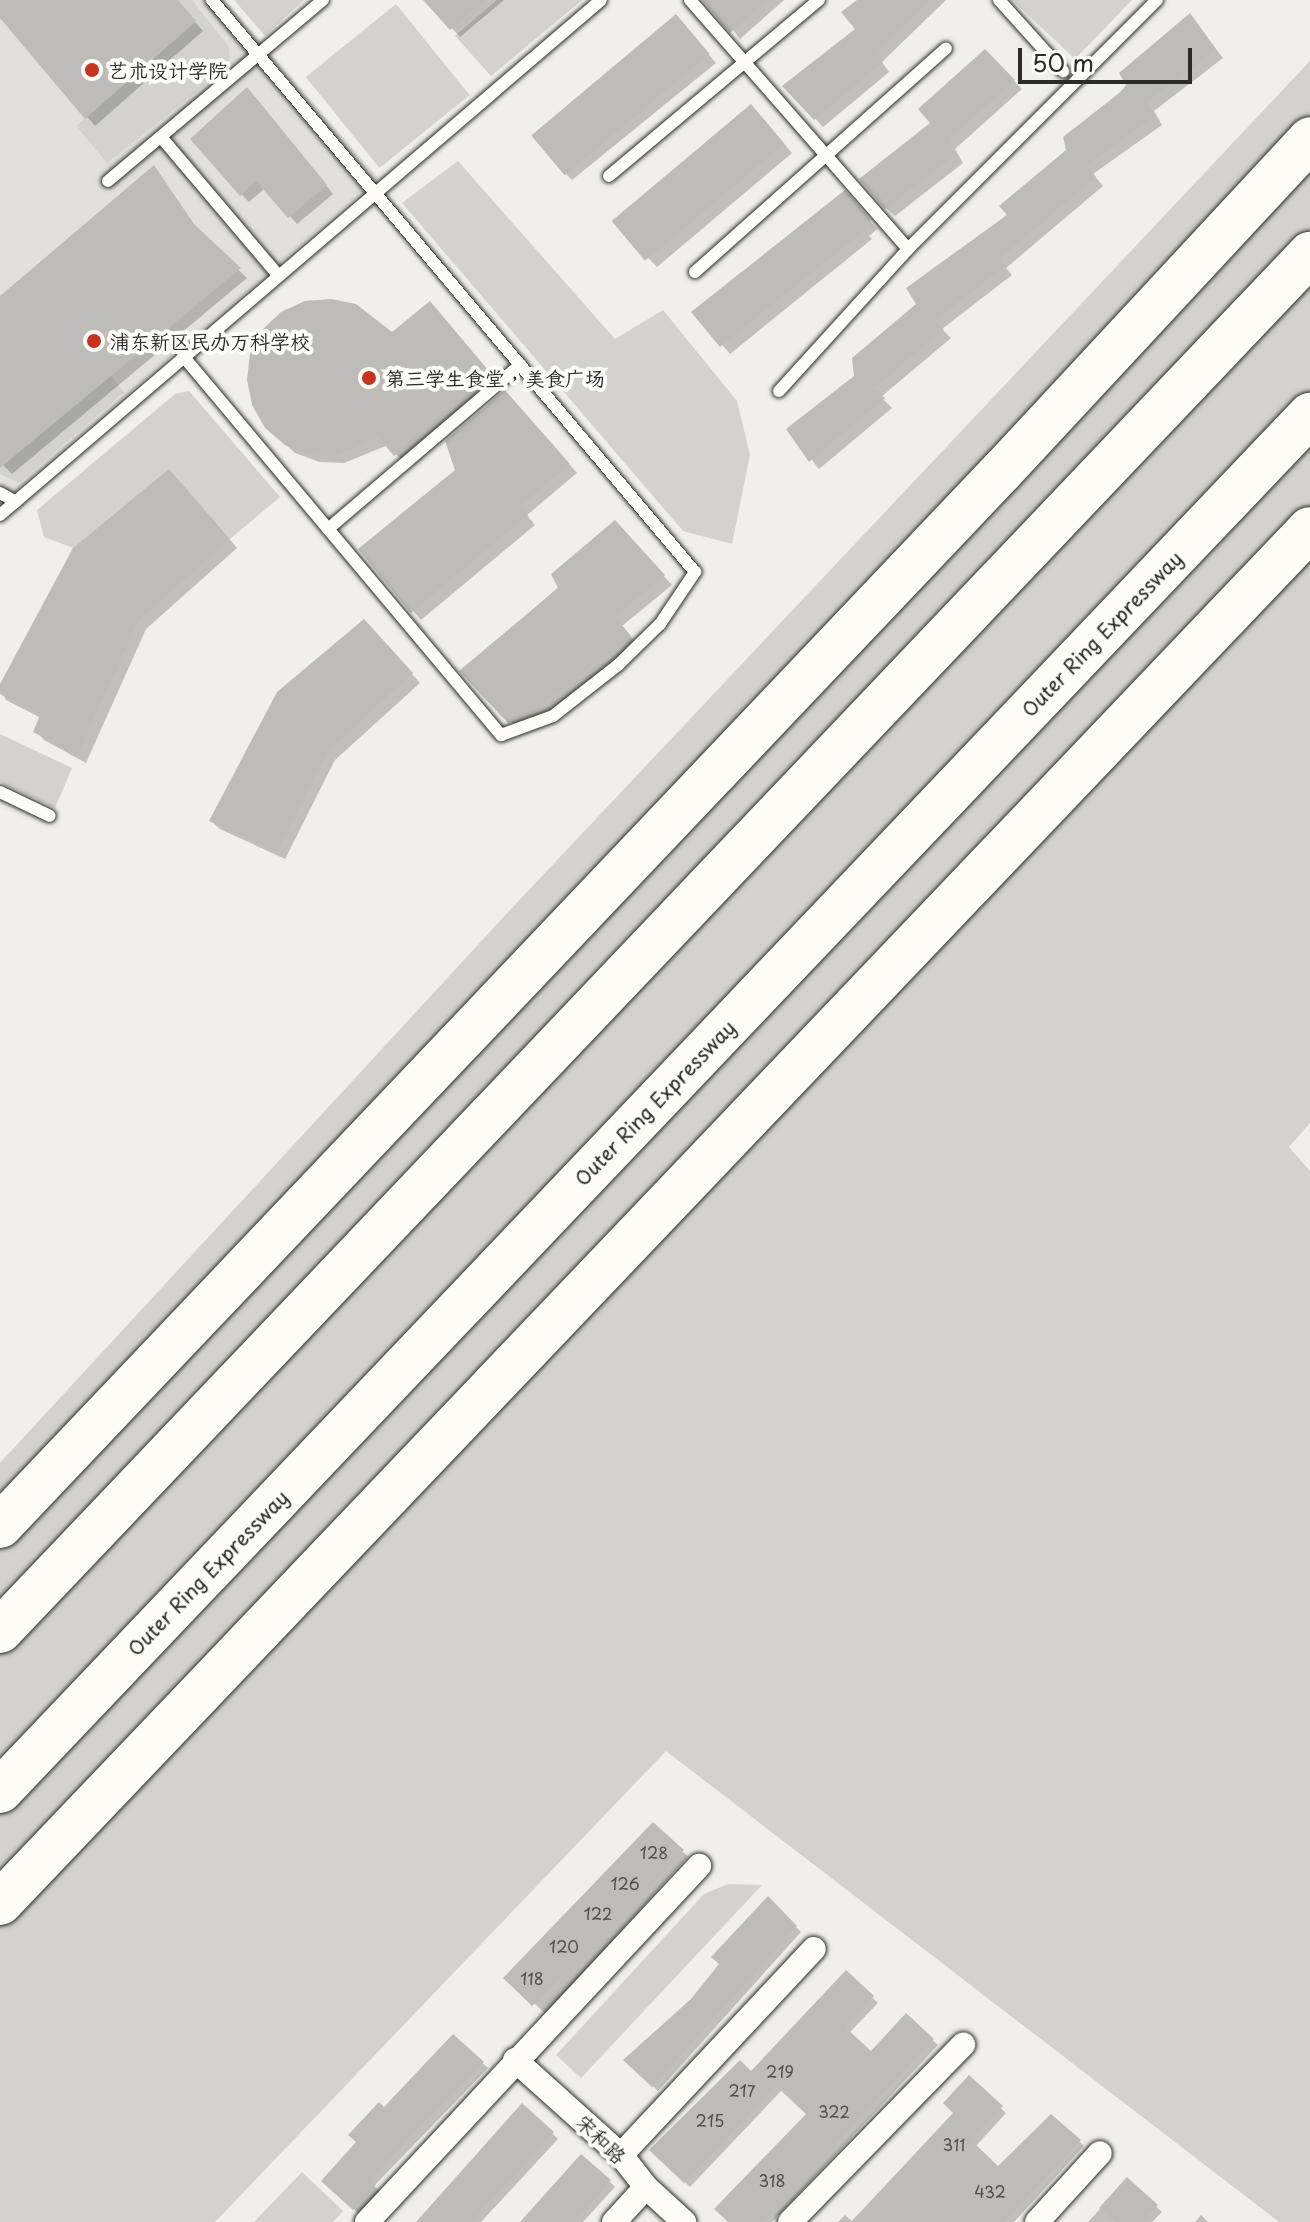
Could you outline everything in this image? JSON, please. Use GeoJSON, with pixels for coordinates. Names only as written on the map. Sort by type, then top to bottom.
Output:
{"type":"FeatureCollection","features":[{"type":"Feature","properties":{"kind":"highway"},"geometry":{"type":"LineString","coordinates":[[0,1526],[1002,471],[1310,139]]}},
{"type":"Feature","properties":{"kind":"highway"},"geometry":{"type":"LineString","coordinates":[[0,1631],[1310,254]]}},
{"type":"Feature","properties":{"kind":"highway","name":"Outer Ring Expressway"},"geometry":{"type":"LineString","coordinates":[[0,1791],[1310,415]]}},
{"type":"Feature","properties":{"kind":"highway"},"geometry":{"type":"LineString","coordinates":[[0,1903],[1310,529]]}},
{"type":"Feature","properties":{"kind":"street"},"geometry":{"type":"LineString","coordinates":[[367,2222],[699,1866]]}},
{"type":"Feature","properties":{"kind":"street"},"geometry":{"type":"LineString","coordinates":[[621,2155],[814,1949]]}},
{"type":"Feature","properties":{"kind":"street"},"geometry":{"type":"LineString","coordinates":[[790,2222],[963,2045]]}},
{"type":"Feature","properties":{"kind":"street","name":"宋和路"},"geometry":{"type":"LineString","coordinates":[[515,2060],[621,2155],[646,2187],[684,2222]]}},
{"type":"Feature","properties":{"kind":"street"},"geometry":{"type":"LineString","coordinates":[[1037,2222],[1100,2153]]}},
{"type":"Feature","properties":{"kind":"street"},"geometry":{"type":"LineString","coordinates":[[614,2222],[646,2187]]}},
{"type":"Feature","properties":{"kind":"lane"},"geometry":{"type":"LineString","coordinates":[[183,356],[501,735],[553,716],[618,665],[660,624],[695,572],[212,0]]}},
{"type":"Feature","properties":{"kind":"lane"},"geometry":{"type":"LineString","coordinates":[[108,181],[323,0]]}},
{"type":"Feature","properties":{"kind":"lane"},"geometry":{"type":"LineString","coordinates":[[0,515],[373,191],[601,0]]}},
{"type":"Feature","properties":{"kind":"lane"},"geometry":{"type":"LineString","coordinates":[[690,0],[908,249]]}},
{"type":"Feature","properties":{"kind":"lane"},"geometry":{"type":"LineString","coordinates":[[609,176],[747,64],[819,0]]}},
{"type":"Feature","properties":{"kind":"lane"},"geometry":{"type":"LineString","coordinates":[[999,0],[1063,71]]}},
{"type":"Feature","properties":{"kind":"lane"},"geometry":{"type":"LineString","coordinates":[[779,391],[908,249],[1157,0]]}},
{"type":"Feature","properties":{"kind":"lane"},"geometry":{"type":"LineString","coordinates":[[695,272],[828,158],[946,48]]}},
{"type":"Feature","properties":{"kind":"lane"},"geometry":{"type":"LineString","coordinates":[[161,137],[277,274]]}},
{"type":"Feature","properties":{"kind":"lane"},"geometry":{"type":"LineString","coordinates":[[328,529],[520,365]]}},
{"type":"Feature","properties":{"kind":"lane"},"geometry":{"type":"LineString","coordinates":[[0,493],[16,502]]}},
{"type":"Feature","properties":{"kind":"lane"},"geometry":{"type":"LineString","coordinates":[[0,792],[50,816]]}},
{"type":"Feature","properties":{"kind":"shaded area","name":"浦东新区民办万科学校"},"geometry":{"type":"Polygon","coordinates":[[[0,0],[225,0],[378,178],[0,504],[0,0]]]}},
{"type":"Feature","properties":{"kind":"shaded area"},"geometry":{"type":"Polygon","coordinates":[[[178,0],[192,0],[229,47],[230,65],[107,163],[76,126],[196,22],[178,0]]]}},
{"type":"Feature","properties":{"kind":"shaded area"},"geometry":{"type":"Polygon","coordinates":[[[234,0],[304,0],[265,36],[234,0]]]}},
{"type":"Feature","properties":{"kind":"shaded area"},"geometry":{"type":"Polygon","coordinates":[[[497,0],[582,0],[491,76],[455,36],[497,0]]]}},
{"type":"Feature","properties":{"kind":"shaded area"},"geometry":{"type":"Polygon","coordinates":[[[1012,0],[1132,0],[1075,59],[1012,0]]]}},
{"type":"Feature","properties":{"kind":"shaded area"},"geometry":{"type":"Polygon","coordinates":[[[396,4],[470,95],[379,168],[306,77],[396,4]]]}},
{"type":"Feature","properties":{"kind":"shaded area"},"geometry":{"type":"Polygon","coordinates":[[[1310,61],[1310,1123],[1289,1147],[1310,1171],[1310,2222],[1279,2222],[666,1751],[215,2222],[0,2222],[0,1463],[511,909],[1310,61]]]}},
{"type":"Feature","properties":{"kind":"shaded area"},"geometry":{"type":"Polygon","coordinates":[[[458,161],[615,339],[663,310],[737,401],[750,455],[732,544],[683,531],[402,203],[458,161]]]}},
{"type":"Feature","properties":{"kind":"shaded area"},"geometry":{"type":"Polygon","coordinates":[[[111,376],[124,392],[19,483],[0,474],[0,465],[111,376]]]}},
{"type":"Feature","properties":{"kind":"shaded area"},"geometry":{"type":"Polygon","coordinates":[[[189,391],[280,497],[230,539],[169,470],[73,548],[44,537],[37,510],[175,394],[189,391]]]}},
{"type":"Feature","properties":{"kind":"shaded area"},"geometry":{"type":"Polygon","coordinates":[[[0,734],[72,768],[55,808],[0,782],[0,734]]]}},
{"type":"Feature","properties":{"kind":"shaded area"},"geometry":{"type":"Polygon","coordinates":[[[728,1884],[762,1885],[581,2078],[556,2055],[704,1894],[728,1884]]]}},
{"type":"Feature","properties":{"kind":"shaded area"},"geometry":{"type":"Polygon","coordinates":[[[302,2172],[343,2211],[333,2222],[254,2222],[302,2172]]]}},
{"type":"Feature","properties":{"kind":"building","name":"艺术设计学院"},"geometry":{"type":"Polygon","coordinates":[[[0,0],[178,0],[196,21],[85,119],[0,18],[0,0]]]}},
{"type":"Feature","properties":{"kind":"building"},"geometry":{"type":"Polygon","coordinates":[[[423,0],[486,0],[450,30],[423,0]]]}},
{"type":"Feature","properties":{"kind":"building"},"geometry":{"type":"Polygon","coordinates":[[[702,0],[767,0],[730,33],[702,0]]]}},
{"type":"Feature","properties":{"kind":"building"},"geometry":{"type":"Polygon","coordinates":[[[857,0],[930,0],[875,53],[883,62],[814,120],[782,86],[855,29],[841,12],[857,0]]]}},
{"type":"Feature","properties":{"kind":"building"},"geometry":{"type":"Polygon","coordinates":[[[1190,13],[1216,49],[1147,102],[1155,116],[1087,165],[1096,177],[999,259],[1005,266],[934,321],[944,329],[873,389],[885,398],[809,462],[786,429],[854,376],[852,358],[916,304],[906,288],[1007,215],[999,206],[1066,150],[1063,137],[1127,87],[1119,73],[1190,13]]]}},
{"type":"Feature","properties":{"kind":"building"},"geometry":{"type":"Polygon","coordinates":[[[676,14],[709,54],[565,175],[531,135],[676,14]]]}},
{"type":"Feature","properties":{"kind":"building"},"geometry":{"type":"Polygon","coordinates":[[[985,49],[1015,80],[948,140],[956,154],[885,209],[859,179],[930,123],[918,109],[985,49]]]}},
{"type":"Feature","properties":{"kind":"building"},"geometry":{"type":"Polygon","coordinates":[[[247,87],[327,185],[288,218],[256,181],[240,196],[190,139],[247,87]]]}},
{"type":"Feature","properties":{"kind":"building"},"geometry":{"type":"Polygon","coordinates":[[[751,104],[784,144],[645,261],[612,221],[751,104]]]}},
{"type":"Feature","properties":{"kind":"building"},"geometry":{"type":"Polygon","coordinates":[[[154,165],[194,224],[241,268],[0,468],[0,296],[154,165]]]}},
{"type":"Feature","properties":{"kind":"building"},"geometry":{"type":"Polygon","coordinates":[[[845,190],[871,220],[862,227],[865,230],[720,347],[691,312],[845,190]]]}},
{"type":"Feature","properties":{"kind":"building","name":"第三学生食堂，美食广场"},"geometry":{"type":"Polygon","coordinates":[[[331,299],[356,304],[392,332],[430,301],[493,376],[394,456],[378,437],[335,456],[309,455],[285,445],[265,428],[252,405],[247,380],[250,354],[262,330],[281,312],[305,301],[331,299]]]}},
{"type":"Feature","properties":{"kind":"building"},"geometry":{"type":"Polygon","coordinates":[[[505,390],[570,464],[520,506],[528,515],[411,613],[358,549],[455,470],[445,441],[505,390]]]}},
{"type":"Feature","properties":{"kind":"building"},"geometry":{"type":"Polygon","coordinates":[[[169,469],[230,539],[138,621],[77,756],[33,732],[40,715],[0,694],[0,684],[73,548],[169,469]]]}},
{"type":"Feature","properties":{"kind":"building"},"geometry":{"type":"Polygon","coordinates":[[[615,520],[665,575],[615,617],[631,636],[528,716],[508,723],[459,671],[558,588],[551,574],[615,520]]]}},
{"type":"Feature","properties":{"kind":"building"},"geometry":{"type":"Polygon","coordinates":[[[364,619],[413,673],[327,752],[277,852],[209,821],[277,692],[364,619]]]}},
{"type":"Feature","properties":{"kind":"building"},"geometry":{"type":"Polygon","coordinates":[[[653,1822],[684,1850],[568,1977],[565,1974],[532,2006],[503,1978],[653,1822]]]}},
{"type":"Feature","properties":{"kind":"building"},"geometry":{"type":"Polygon","coordinates":[[[768,1896],[797,1926],[652,2087],[623,2060],[691,1999],[719,1964],[711,1957],[768,1896]]]}},
{"type":"Feature","properties":{"kind":"building"},"geometry":{"type":"Polygon","coordinates":[[[846,1970],[874,1996],[845,2027],[871,2051],[906,2013],[934,2039],[763,2222],[728,2222],[714,2209],[806,2114],[776,2086],[684,2183],[649,2150],[740,2060],[751,2071],[846,1970]]]}},
{"type":"Feature","properties":{"kind":"building"},"geometry":{"type":"Polygon","coordinates":[[[453,2034],[484,2062],[370,2179],[376,2185],[353,2210],[321,2181],[356,2142],[348,2135],[379,2102],[384,2107],[453,2034]]]}},
{"type":"Feature","properties":{"kind":"building"},"geometry":{"type":"Polygon","coordinates":[[[969,2075],[1003,2106],[971,2140],[998,2166],[1051,2114],[1081,2140],[1004,2222],[851,2222],[953,2113],[943,2103],[969,2075]]]}},
{"type":"Feature","properties":{"kind":"building"},"geometry":{"type":"Polygon","coordinates":[[[522,2103],[554,2132],[471,2222],[416,2222],[522,2103]]]}},
{"type":"Feature","properties":{"kind":"building"},"geometry":{"type":"Polygon","coordinates":[[[581,2154],[611,2180],[575,2222],[520,2222],[581,2154]]]}},
{"type":"Feature","properties":{"kind":"building"},"geometry":{"type":"Polygon","coordinates":[[[1127,2177],[1158,2205],[1143,2222],[1115,2222],[1099,2208],[1127,2177]]]}},
{"type":"Feature","properties":{"kind":"place","name":"艺术设计学院"},"geometry":{"type":"Point","coordinates":[92,70]}},
{"type":"Feature","properties":{"kind":"place","name":"浦东新区民办万科学校"},"geometry":{"type":"Point","coordinates":[94,341]}},
{"type":"Feature","properties":{"kind":"place","name":"第三学生食堂，美食广场"},"geometry":{"type":"Point","coordinates":[369,378]}}]}
